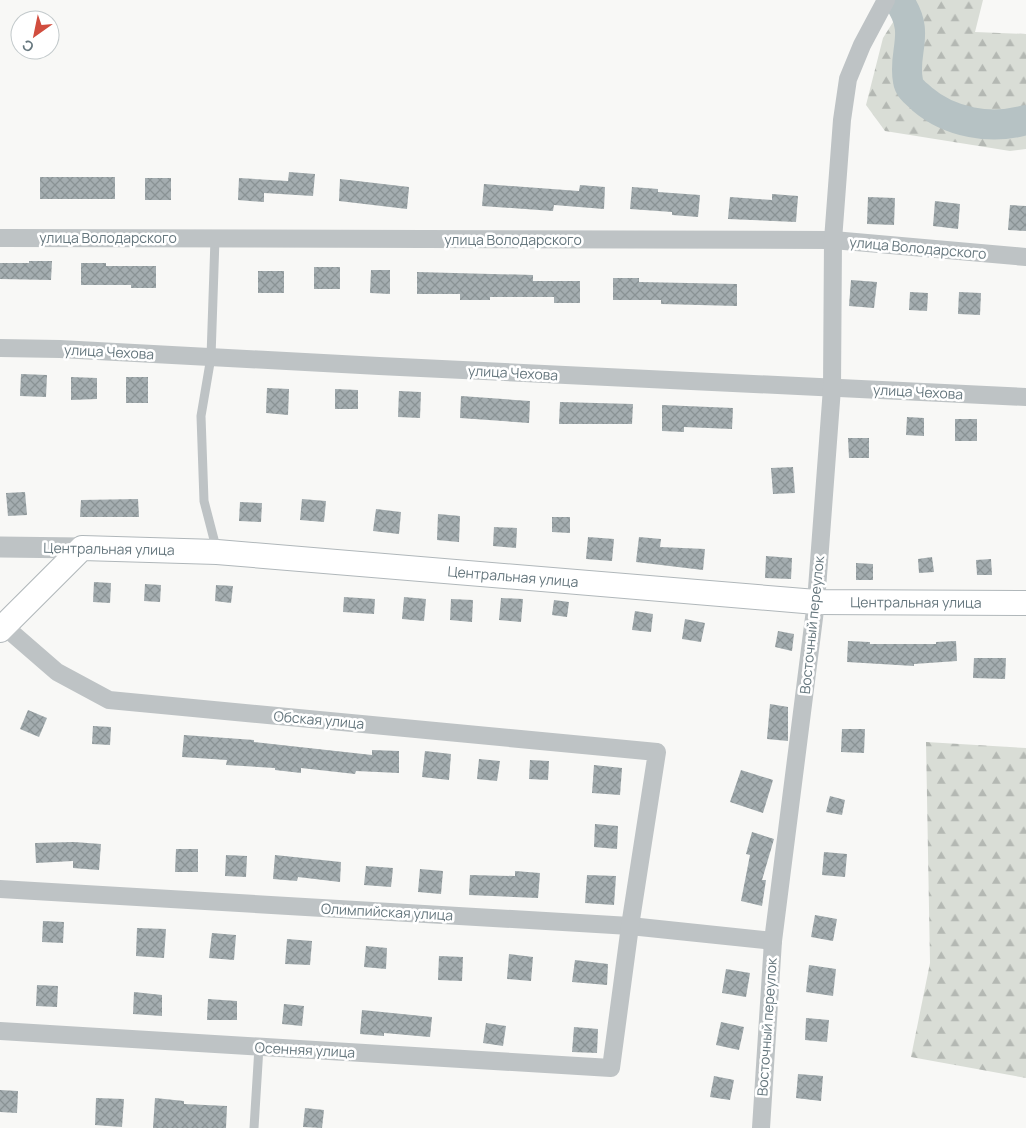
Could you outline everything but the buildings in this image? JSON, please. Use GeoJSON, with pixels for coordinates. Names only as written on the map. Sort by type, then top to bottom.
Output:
{"type":"FeatureCollection","features":[{"type":"Feature","properties":{"kind":"main road","name":"Центральная улица"},"geometry":{"type":"LineString","coordinates":[[82,548],[217,552],[816,602],[1026,603]]}},
{"type":"Feature","properties":{"kind":"main road"},"geometry":{"type":"LineString","coordinates":[[2,628],[82,548]]}},
{"type":"Feature","properties":{"kind":"street","name":"Восточный переулок"},"geometry":{"type":"LineString","coordinates":[[761,1128],[774,941],[816,602],[832,388],[833,240],[842,120],[848,79],[862,45],[884,4]]}},
{"type":"Feature","properties":{"kind":"street","name":"улица Володарского"},"geometry":{"type":"LineString","coordinates":[[0,238],[833,240],[1026,257]]}},
{"type":"Feature","properties":{"kind":"street","name":"улица Чехова"},"geometry":{"type":"LineString","coordinates":[[0,348],[1026,396]]}},
{"type":"Feature","properties":{"kind":"street","name":"Центральная улица"},"geometry":{"type":"LineString","coordinates":[[0,547],[82,548]]}},
{"type":"Feature","properties":{"kind":"street","name":"Обская улица"},"geometry":{"type":"LineString","coordinates":[[2,628],[57,672],[109,700],[657,752],[630,926]]}},
{"type":"Feature","properties":{"kind":"street","name":"Олимпийская улица"},"geometry":{"type":"LineString","coordinates":[[0,889],[630,926],[774,941]]}},
{"type":"Feature","properties":{"kind":"street","name":"Осенняя улица"},"geometry":{"type":"LineString","coordinates":[[0,1031],[611,1068],[630,926]]}},
{"type":"Feature","properties":{"kind":"lane"},"geometry":{"type":"LineString","coordinates":[[215,239],[210,357],[201,425],[204,502],[217,552]]}},
{"type":"Feature","properties":{"kind":"lane"},"geometry":{"type":"LineString","coordinates":[[254,1128],[259,1047]]}},
{"type":"Feature","properties":{"kind":"green space"},"geometry":{"type":"Polygon","coordinates":[[[907,0],[983,0],[975,32],[1026,34],[1026,149],[1010,151],[885,131],[866,105],[883,38],[907,0]]]}},
{"type":"Feature","properties":{"kind":"green space"},"geometry":{"type":"Polygon","coordinates":[[[926,742],[1026,748],[1026,1078],[911,1057],[930,963],[926,742]]]}},
{"type":"Feature","properties":{"kind":"waterway"},"geometry":{"type":"LineString","coordinates":[[898,0],[909,22],[910,42],[907,60],[909,84],[922,99],[945,114],[971,122],[999,124],[1026,120]]}}]}
